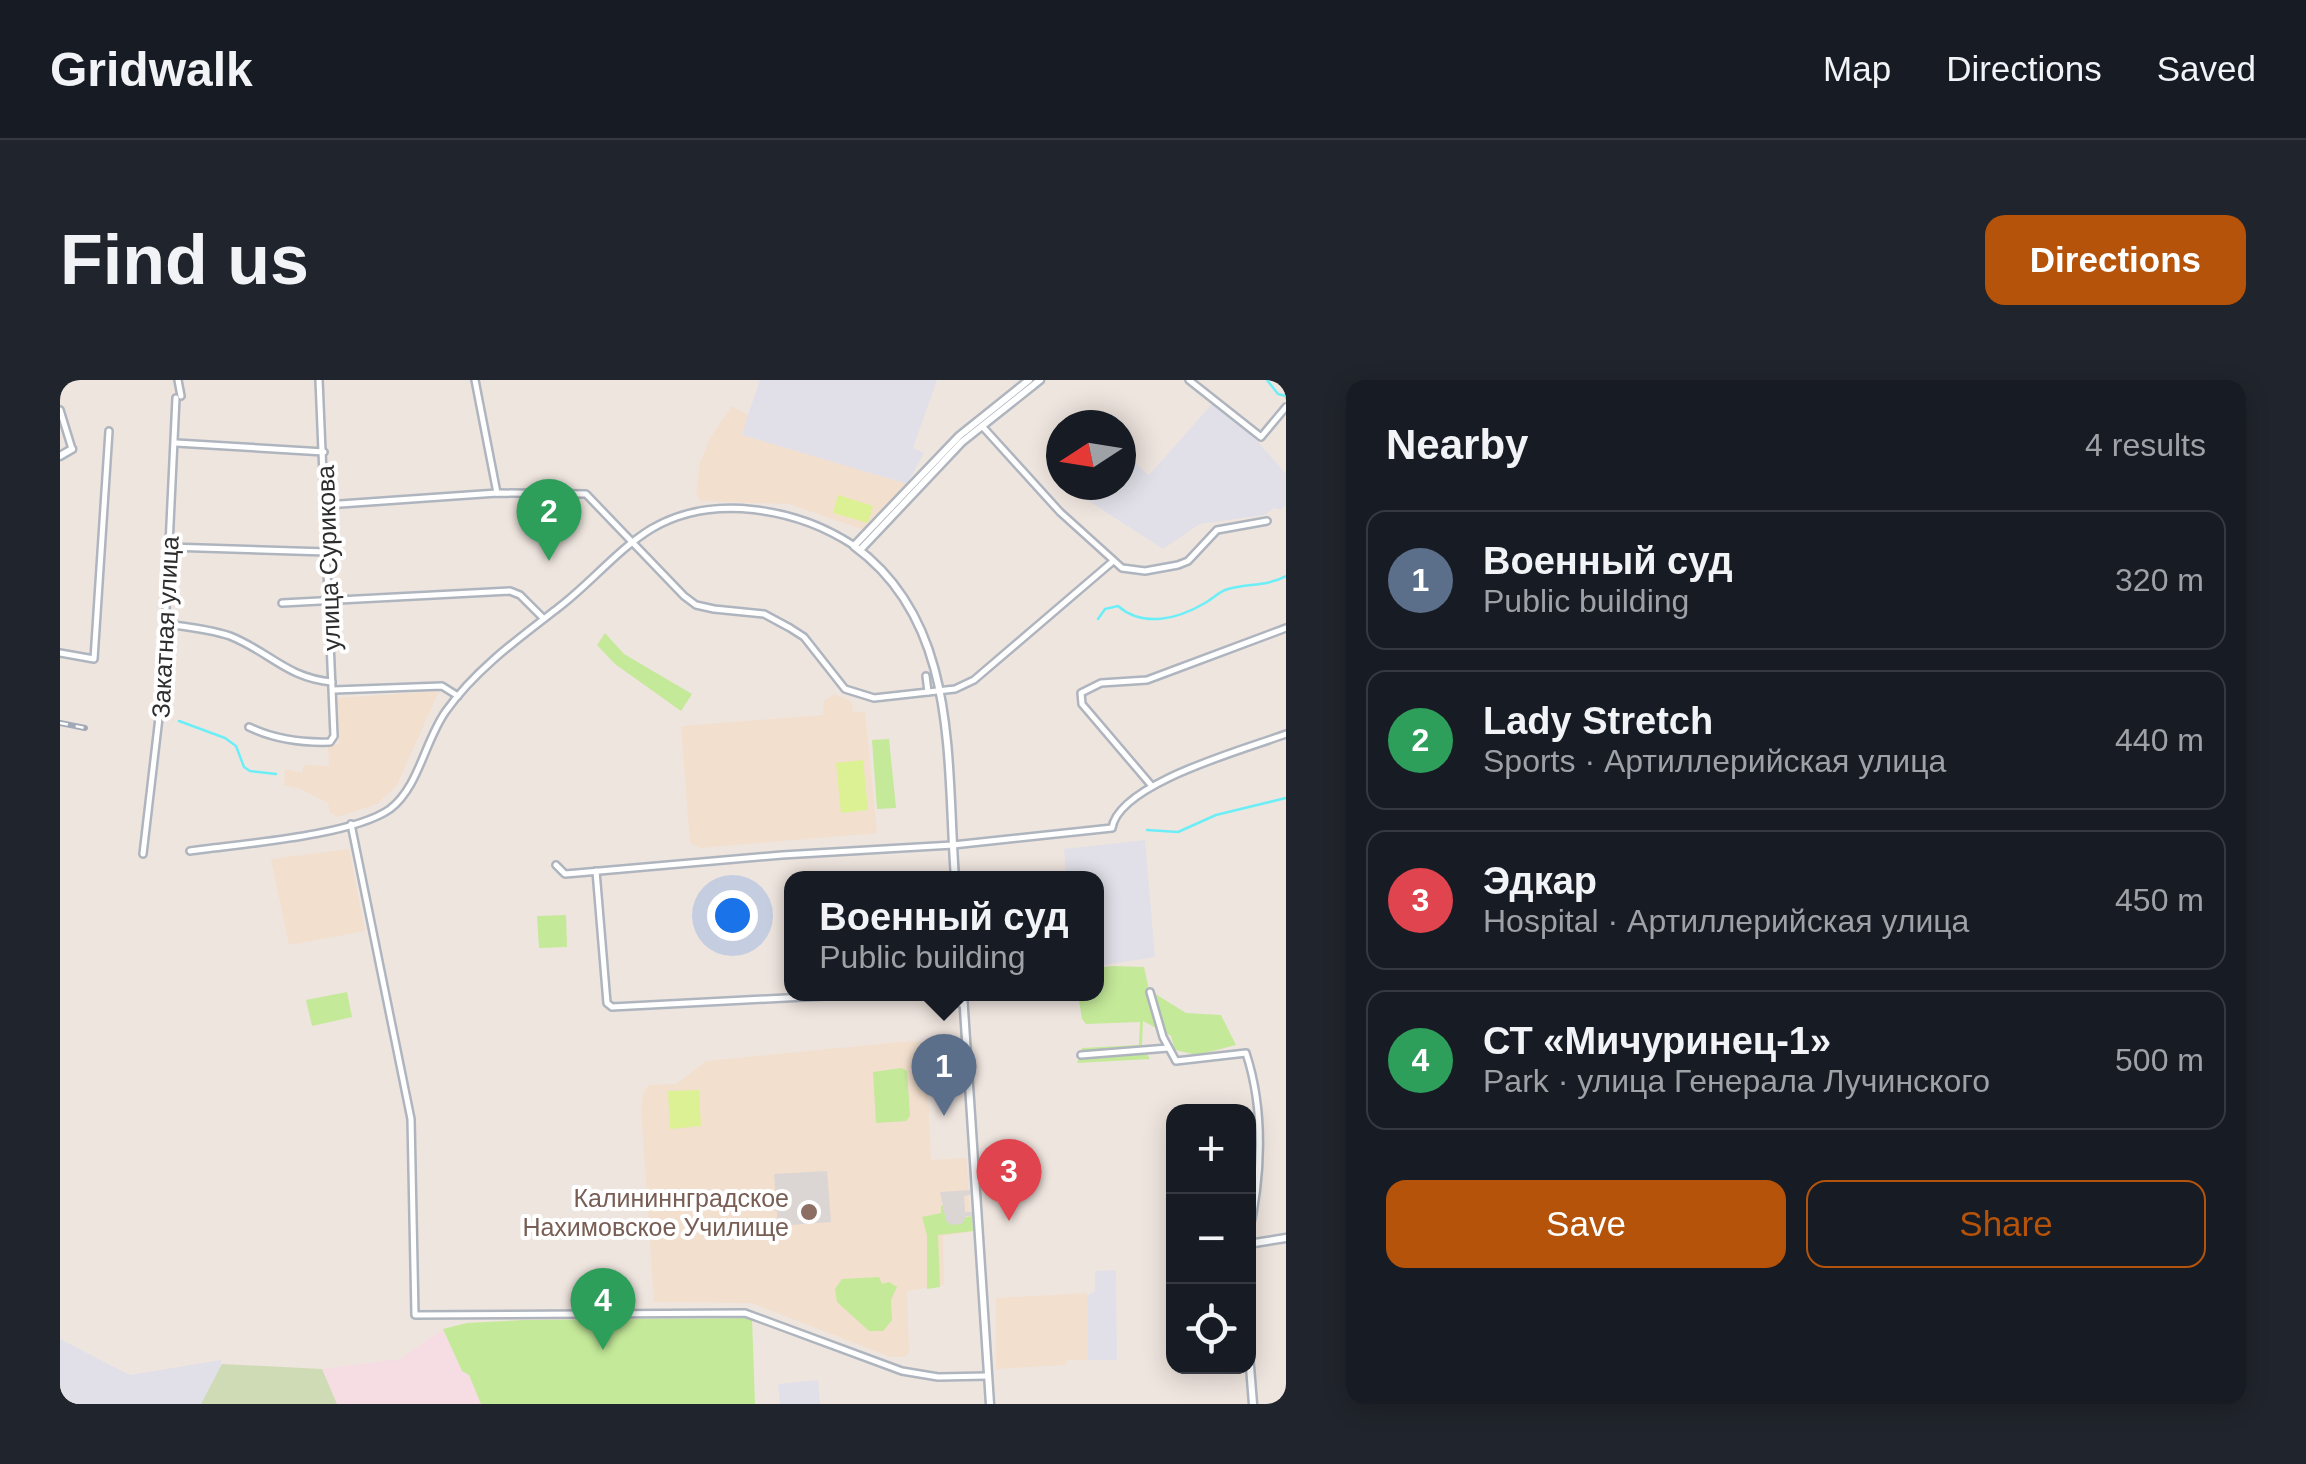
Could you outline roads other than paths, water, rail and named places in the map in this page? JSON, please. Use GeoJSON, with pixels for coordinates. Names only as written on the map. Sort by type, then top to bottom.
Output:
{"type":"FeatureCollection","features":[{"type":"Feature","properties":{"kind":"main road"},"geometry":{"type":"LineString","coordinates":[[857,548],[959,436],[1029,380]]}},
{"type":"Feature","properties":{"kind":"main road"},"geometry":{"type":"LineString","coordinates":[[857,548],[982,426],[1040,380]]}},
{"type":"Feature","properties":{"kind":"main road"},"geometry":{"type":"LineString","coordinates":[[60,456],[72,450]]}},
{"type":"Feature","properties":{"kind":"main road"},"geometry":{"type":"LineString","coordinates":[[857,548],[896,587],[916,616],[932,652],[940,691],[955,871]]}},
{"type":"Feature","properties":{"kind":"main road"},"geometry":{"type":"LineString","coordinates":[[964,1001],[990,1404]]}},
{"type":"Feature","properties":{"kind":"main road"},"geometry":{"type":"LineString","coordinates":[[1256,1240],[1286,1238]]}},
{"type":"Feature","properties":{"kind":"main road"},"geometry":{"type":"LineString","coordinates":[[1250,1374],[1252,1404]]}},
{"type":"Feature","properties":{"kind":"street","name":"Закатная улица"},"geometry":{"type":"LineString","coordinates":[[143,854],[166,624],[178,380]]}},
{"type":"Feature","properties":{"kind":"street","name":"улица Сурикова"},"geometry":{"type":"LineString","coordinates":[[248,727],[270,738],[330,742],[334,736],[319,380]]}},
{"type":"Feature","properties":{"kind":"street"},"geometry":{"type":"LineString","coordinates":[[475,380],[497,493]]}},
{"type":"Feature","properties":{"kind":"street"},"geometry":{"type":"LineString","coordinates":[[1188,380],[1261,437],[1286,408]]}},
{"type":"Feature","properties":{"kind":"street"},"geometry":{"type":"LineString","coordinates":[[60,410],[72,450]]}},
{"type":"Feature","properties":{"kind":"street"},"geometry":{"type":"LineString","coordinates":[[982,426],[1060,512],[1112,562],[1132,571],[1178,565],[1188,561],[1216,530],[1267,521]]}},
{"type":"Feature","properties":{"kind":"street"},"geometry":{"type":"LineString","coordinates":[[60,653],[94,659],[108,432]]}},
{"type":"Feature","properties":{"kind":"street"},"geometry":{"type":"LineString","coordinates":[[176,443],[324,452]]}},
{"type":"Feature","properties":{"kind":"street"},"geometry":{"type":"LineString","coordinates":[[326,506],[497,493],[586,494],[696,605],[764,614],[804,637],[845,689],[874,698],[963,686],[983,674],[1112,562]]}},
{"type":"Feature","properties":{"kind":"street"},"geometry":{"type":"LineString","coordinates":[[190,851],[316,833],[374,818],[397,803],[436,726],[458,696],[647,531],[671,520],[700,512],[741,509],[795,518],[857,548]]}},
{"type":"Feature","properties":{"kind":"street"},"geometry":{"type":"LineString","coordinates":[[169,547],[328,552]]}},
{"type":"Feature","properties":{"kind":"street"},"geometry":{"type":"LineString","coordinates":[[282,604],[510,591],[520,595],[543,618]]}},
{"type":"Feature","properties":{"kind":"street"},"geometry":{"type":"LineString","coordinates":[[166,624],[230,636],[302,678],[333,686],[442,686],[458,696]]}},
{"type":"Feature","properties":{"kind":"street"},"geometry":{"type":"LineString","coordinates":[[1151,785],[1082,704],[1081,692],[1101,683],[1147,680],[1286,628]]}},
{"type":"Feature","properties":{"kind":"street"},"geometry":{"type":"LineString","coordinates":[[926,676],[928,692]]}},
{"type":"Feature","properties":{"kind":"street"},"geometry":{"type":"LineString","coordinates":[[556,865],[565,874],[683,862],[953,845],[1112,828],[1114,816],[1151,785],[1286,734]]}},
{"type":"Feature","properties":{"kind":"street"},"geometry":{"type":"LineString","coordinates":[[352,824],[411,1119],[415,1316],[745,1314],[902,1371],[988,1376]]}},
{"type":"Feature","properties":{"kind":"street"},"geometry":{"type":"LineString","coordinates":[[596,871],[607,1003],[612,1007],[784,998]]}},
{"type":"Feature","properties":{"kind":"street"},"geometry":{"type":"LineString","coordinates":[[1150,992],[1176,1061],[1246,1053],[1260,1146],[1254,1194]]}},
{"type":"Feature","properties":{"kind":"street"},"geometry":{"type":"LineString","coordinates":[[952,1001],[964,1005]]}},
{"type":"Feature","properties":{"kind":"street"},"geometry":{"type":"LineString","coordinates":[[1081,1055],[1168,1048]]}},
{"type":"Feature","properties":{"kind":"waterway"},"geometry":{"type":"LineString","coordinates":[[1267,380],[1278,394],[1286,396]]}},
{"type":"Feature","properties":{"kind":"waterway"},"geometry":{"type":"LineString","coordinates":[[1098,619],[1105,609],[1118,606],[1138,617],[1172,617],[1195,609],[1225,590],[1286,576]]}},
{"type":"Feature","properties":{"kind":"waterway"},"geometry":{"type":"LineString","coordinates":[[179,721],[225,738],[236,746],[244,767],[250,771],[276,774]]}},
{"type":"Feature","properties":{"kind":"waterway"},"geometry":{"type":"LineString","coordinates":[[1147,830],[1178,832],[1216,815],[1286,798]]}},
{"type":"Feature","properties":{"kind":"railway"},"geometry":{"type":"LineString","coordinates":[[60,723],[85,728]]}},
{"type":"Feature","properties":{"kind":"place","name":"Lady Stretch"},"geometry":{"type":"Point","coordinates":[549,561]}},
{"type":"Feature","properties":{"kind":"place","name":"Военный суд"},"geometry":{"type":"Point","coordinates":[944,1116]}},
{"type":"Feature","properties":{"kind":"place","name":"Калининнградское Нахимовское Училище"},"geometry":{"type":"Point","coordinates":[809,1212]}},
{"type":"Feature","properties":{"kind":"place","name":"Эдкар"},"geometry":{"type":"Point","coordinates":[1009,1221]}},
{"type":"Feature","properties":{"kind":"place","name":"СТ «Мичуринец-1»"},"geometry":{"type":"Point","coordinates":[603,1350]}}]}
